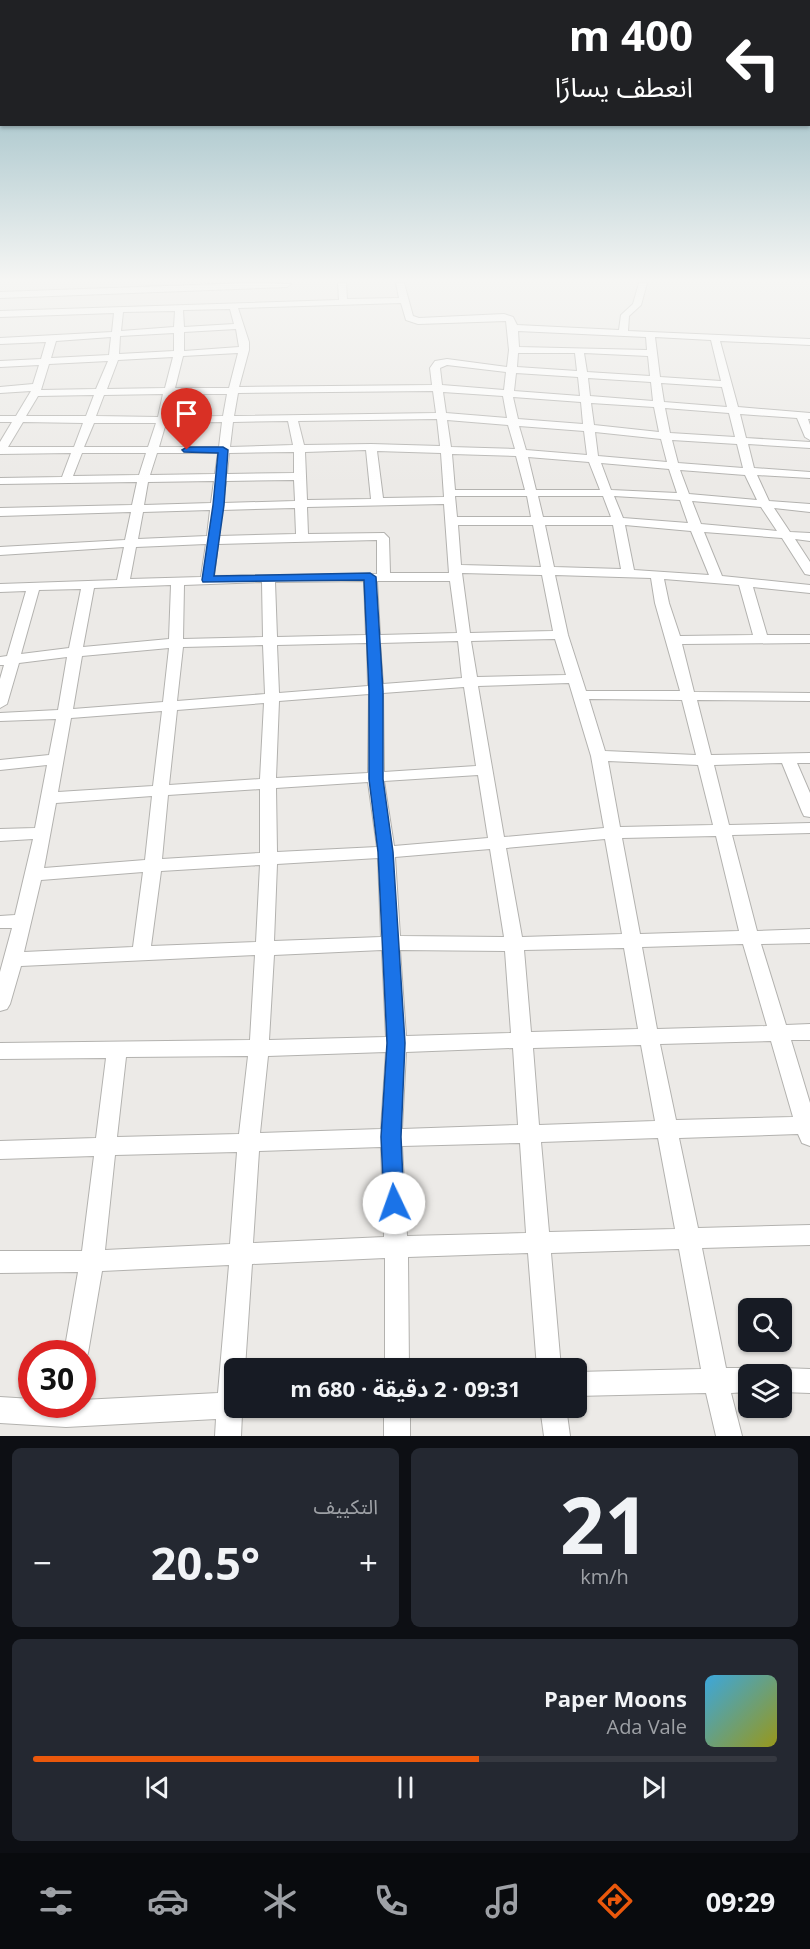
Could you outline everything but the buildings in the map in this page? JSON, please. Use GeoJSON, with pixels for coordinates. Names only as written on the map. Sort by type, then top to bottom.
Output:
{"type":"FeatureCollection","features":[{"type":"Feature","properties":{"kind":"street"},"geometry":{"type":"LineString","coordinates":[[0,450],[36,390],[49,350]]}},
{"type":"Feature","properties":{"kind":"street"},"geometry":{"type":"LineString","coordinates":[[66,480],[88,420],[102,392],[115,350]]}},
{"type":"Feature","properties":{"kind":"street"},"geometry":{"type":"LineString","coordinates":[[0,364],[244,350]]}},
{"type":"Feature","properties":{"kind":"street"},"geometry":{"type":"LineString","coordinates":[[207,580],[219,505],[223,450],[233,391],[244,350]]}},
{"type":"Feature","properties":{"kind":"street"},"geometry":{"type":"LineString","coordinates":[[563,350],[514,351],[508,395],[532,491],[561,635],[599,756],[649,1037],[729,1436]]}},
{"type":"Feature","properties":{"kind":"street"},"geometry":{"type":"LineString","coordinates":[[579,350],[652,353]]}},
{"type":"Feature","properties":{"kind":"street"},"geometry":{"type":"LineString","coordinates":[[579,350],[593,457],[618,521],[628,573]]}},
{"type":"Feature","properties":{"kind":"street"},"geometry":{"type":"LineString","coordinates":[[652,350],[654,378],[665,436],[717,579]]}},
{"type":"Feature","properties":{"kind":"street"},"geometry":{"type":"LineString","coordinates":[[718,350],[749,471],[765,504],[810,571]]}},
{"type":"Feature","properties":{"kind":"street"},"geometry":{"type":"LineString","coordinates":[[123,583],[143,480],[162,420],[179,353]]}},
{"type":"Feature","properties":{"kind":"street"},"geometry":{"type":"LineString","coordinates":[[548,1358],[514,944],[470,682],[455,573],[446,450],[435,368],[441,362],[511,370],[727,384]]}},
{"type":"Feature","properties":{"kind":"street"},"geometry":{"type":"LineString","coordinates":[[0,390],[169,392],[436,388],[805,416],[810,437]]}},
{"type":"Feature","properties":{"kind":"street"},"geometry":{"type":"LineString","coordinates":[[0,419],[162,420],[441,416],[665,436],[810,445]]}},
{"type":"Feature","properties":{"kind":"street"},"geometry":{"type":"LineString","coordinates":[[292,417],[299,448],[302,538]]}},
{"type":"Feature","properties":{"kind":"street"},"geometry":{"type":"LineString","coordinates":[[0,450],[223,450],[371,447],[593,457],[810,475]]}},
{"type":"Feature","properties":{"kind":"street"},"geometry":{"type":"LineString","coordinates":[[371,447],[377,501]]}},
{"type":"Feature","properties":{"kind":"street"},"geometry":{"type":"LineString","coordinates":[[0,480],[222,479],[300,476]]}},
{"type":"Feature","properties":{"kind":"street"},"geometry":{"type":"LineString","coordinates":[[0,512],[377,501],[532,491],[685,496],[810,508]]}},
{"type":"Feature","properties":{"kind":"street"},"geometry":{"type":"LineString","coordinates":[[451,521],[618,521],[810,537]]}},
{"type":"Feature","properties":{"kind":"street"},"geometry":{"type":"LineString","coordinates":[[0,550],[213,540],[380,536],[383,538],[372,639],[376,691],[376,779],[386,852],[396,1043],[391,1137],[396,1247],[396,1358]]}},
{"type":"Feature","properties":{"kind":"street"},"geometry":{"type":"LineString","coordinates":[[0,588],[178,580],[548,572],[657,574],[810,590]]}},
{"type":"Feature","properties":{"kind":"street"},"geometry":{"type":"LineString","coordinates":[[0,1150],[531,1133],[808,1129],[750,938],[674,640],[662,603],[657,574]]}},
{"type":"Feature","properties":{"kind":"street"},"geometry":{"type":"LineString","coordinates":[[235,1358],[249,1141],[259,1048],[265,947],[272,699],[268,578]]}},
{"type":"Feature","properties":{"kind":"street"},"geometry":{"type":"LineString","coordinates":[[141,954],[153,865],[176,643],[178,580]]}},
{"type":"Feature","properties":{"kind":"street"},"geometry":{"type":"LineString","coordinates":[[745,582],[761,640]]}},
{"type":"Feature","properties":{"kind":"street"},"geometry":{"type":"LineString","coordinates":[[0,1004],[14,959],[33,875],[88,584]]}},
{"type":"Feature","properties":{"kind":"street"},"geometry":{"type":"LineString","coordinates":[[0,704],[7,660],[34,586]]}},
{"type":"Feature","properties":{"kind":"street"},"geometry":{"type":"LineString","coordinates":[[7,660],[176,643],[464,635],[561,635]]}},
{"type":"Feature","properties":{"kind":"street"},"geometry":{"type":"LineString","coordinates":[[674,640],[810,639]]}},
{"type":"Feature","properties":{"kind":"street"},"geometry":{"type":"LineString","coordinates":[[0,717],[272,699],[470,682],[573,679]]}},
{"type":"Feature","properties":{"kind":"street"},"geometry":{"type":"LineString","coordinates":[[580,695],[810,697]]}},
{"type":"Feature","properties":{"kind":"street"},"geometry":{"type":"LineString","coordinates":[[599,756],[705,760],[810,758]]}},
{"type":"Feature","properties":{"kind":"street"},"geometry":{"type":"LineString","coordinates":[[0,765],[56,759]]}},
{"type":"Feature","properties":{"kind":"street"},"geometry":{"type":"LineString","coordinates":[[788,760],[810,812]]}},
{"type":"Feature","properties":{"kind":"street"},"geometry":{"type":"LineString","coordinates":[[48,798],[268,786],[486,770]]}},
{"type":"Feature","properties":{"kind":"street"},"geometry":{"type":"LineString","coordinates":[[33,875],[153,865],[386,852],[614,833],[724,832],[810,828]]}},
{"type":"Feature","properties":{"kind":"street"},"geometry":{"type":"LineString","coordinates":[[0,835],[41,833]]}},
{"type":"Feature","properties":{"kind":"street"},"geometry":{"type":"LineString","coordinates":[[0,922],[23,921]]}},
{"type":"Feature","properties":{"kind":"street"},"geometry":{"type":"LineString","coordinates":[[14,959],[390,943],[514,944],[810,936]]}},
{"type":"Feature","properties":{"kind":"street"},"geometry":{"type":"LineString","coordinates":[[0,1051],[259,1048],[810,1032]]}},
{"type":"Feature","properties":{"kind":"street"},"geometry":{"type":"LineString","coordinates":[[78,1340],[93,1262],[117,1050]]}},
{"type":"Feature","properties":{"kind":"street"},"geometry":{"type":"LineString","coordinates":[[0,1262],[93,1262],[396,1247],[810,1235]]}},
{"type":"Feature","properties":{"kind":"street"},"geometry":{"type":"LineString","coordinates":[[587,1384],[738,1380]]}},
{"type":"Feature","properties":{"kind":"street"},"geometry":{"type":"LineString","coordinates":[[792,1380],[810,1381]]}},
{"type":"Feature","properties":{"kind":"street"},"geometry":{"type":"LineString","coordinates":[[96,1408],[224,1405]]}},
{"type":"Feature","properties":{"kind":"street"},"geometry":{"type":"LineString","coordinates":[[0,1410],[18,1410]]}},
{"type":"Feature","properties":{"kind":"street"},"geometry":{"type":"LineString","coordinates":[[228,1436],[231,1418]]}},
{"type":"Feature","properties":{"kind":"street"},"geometry":{"type":"LineString","coordinates":[[397,1418],[397,1436]]}},
{"type":"Feature","properties":{"kind":"street"},"geometry":{"type":"LineString","coordinates":[[555,1418],[557,1436]]}},
{"type":"Feature","properties":{"kind":"route"},"geometry":{"type":"LineString","coordinates":[[187,450],[223,450],[219,505],[207,580],[370,577],[376,691],[376,779],[386,852],[396,1043],[391,1137],[394,1203]]}}]}
